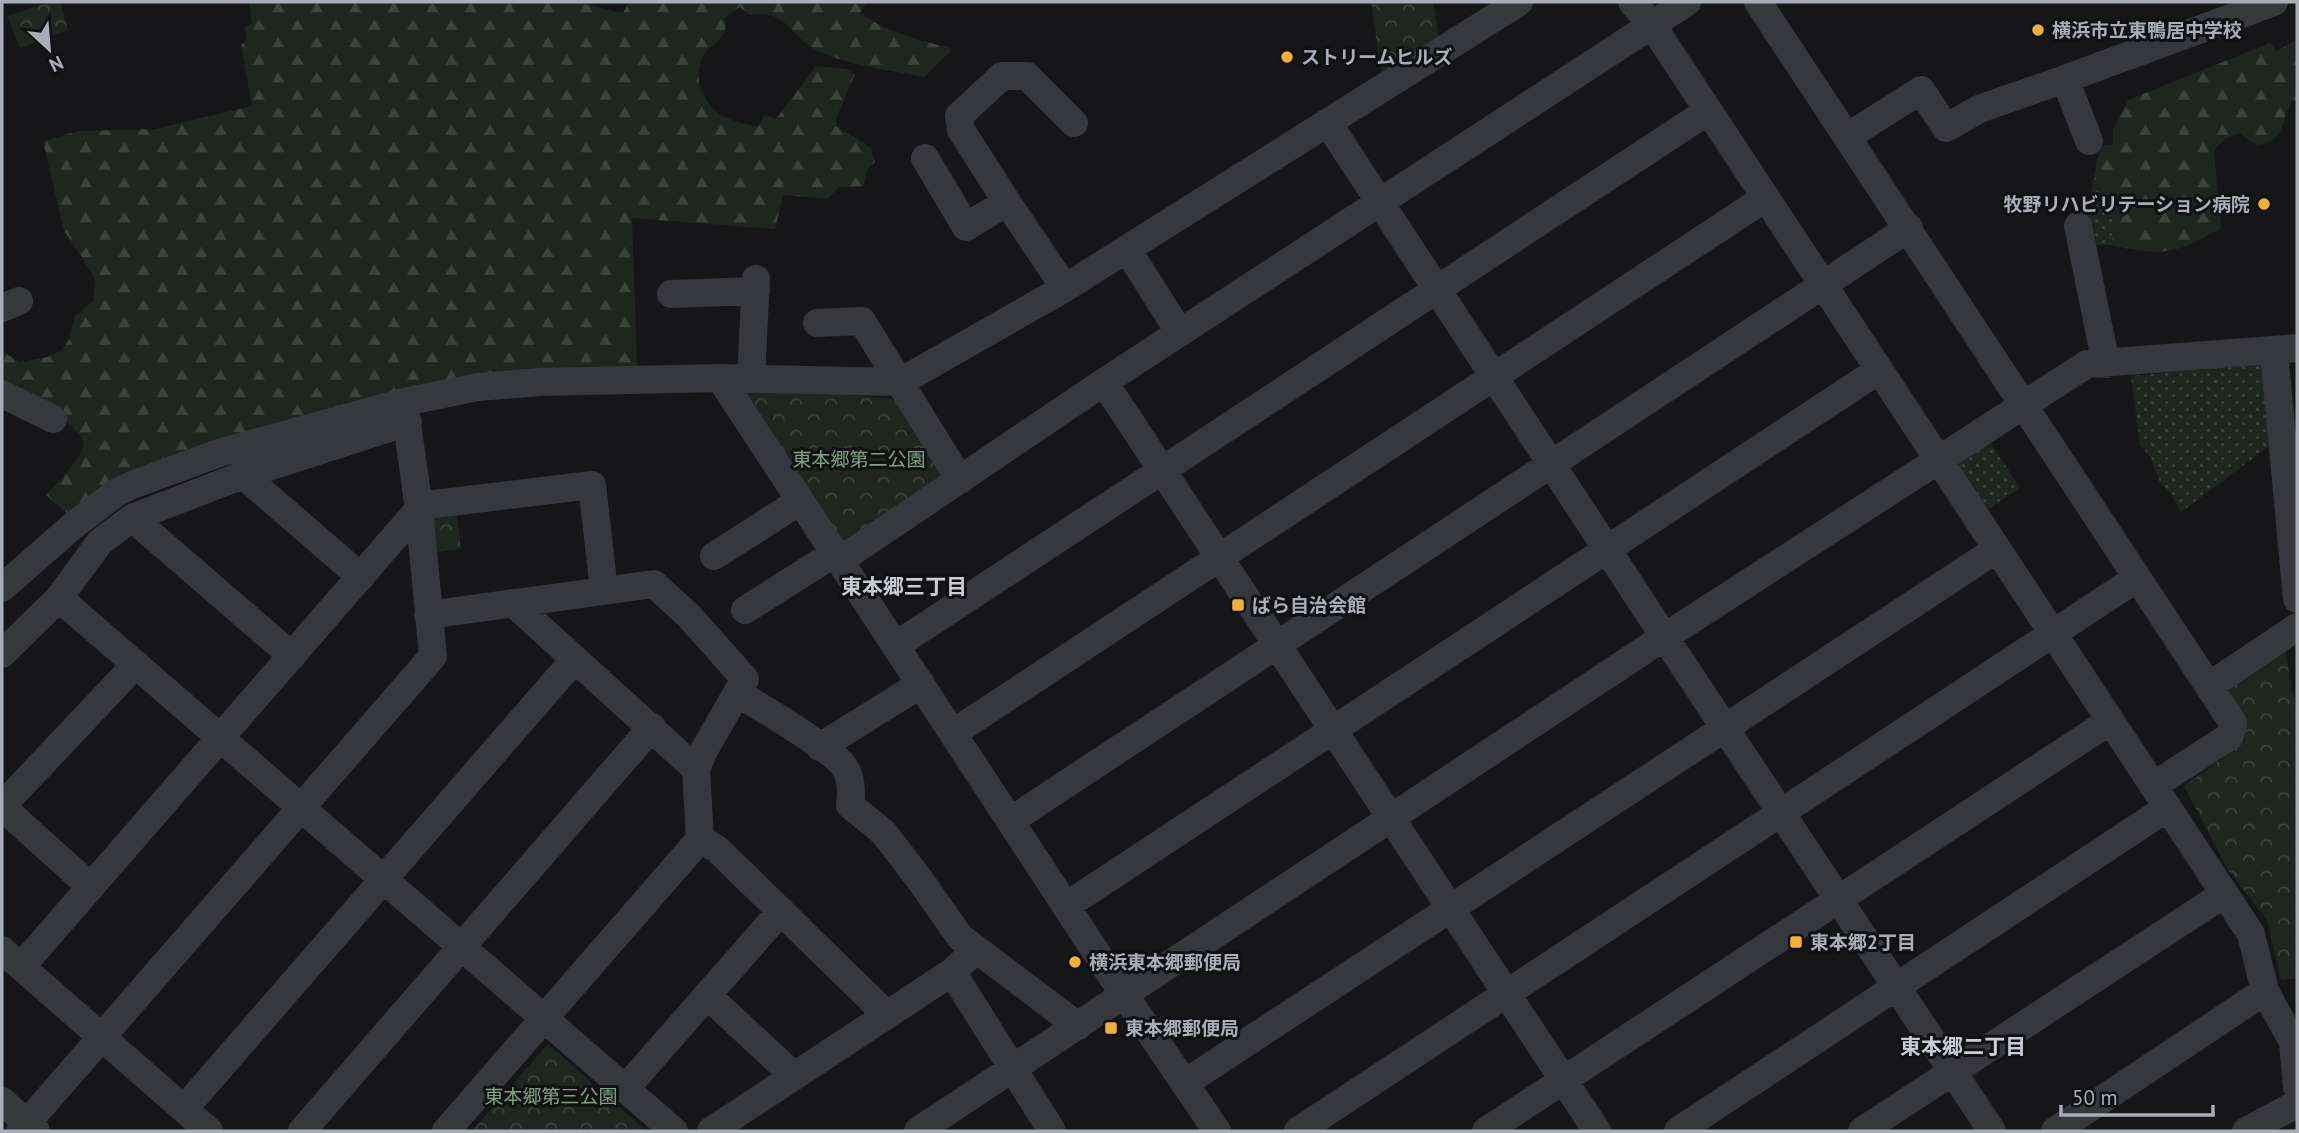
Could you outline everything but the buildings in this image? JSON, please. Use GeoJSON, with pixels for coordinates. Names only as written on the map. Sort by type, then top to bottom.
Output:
{"type":"FeatureCollection","features":[{"type":"Feature","properties":{"kind":"street"},"geometry":{"type":"LineString","coordinates":[[2,654],[59,598],[100,542],[131,518],[406,412],[491,386],[720,377],[900,382],[1065,288],[1328,123],[1483,13],[1519,2]]}},
{"type":"Feature","properties":{"kind":"street"},"geometry":{"type":"LineString","coordinates":[[1632,2],[1652,25],[2251,934],[2265,991],[2294,1042],[2297,1099],[2255,1128]]}},
{"type":"Feature","properties":{"kind":"street"},"geometry":{"type":"LineString","coordinates":[[746,610],[960,480],[1104,382],[1687,2]]}},
{"type":"Feature","properties":{"kind":"street"},"geometry":{"type":"LineString","coordinates":[[1678,1131],[1896,986],[2160,797],[2230,736],[2233,723],[1758,2]]}},
{"type":"Feature","properties":{"kind":"street"},"geometry":{"type":"LineString","coordinates":[[1847,137],[1921,90],[1946,128],[1979,109],[2274,2]]}},
{"type":"Feature","properties":{"kind":"street"},"geometry":{"type":"LineString","coordinates":[[1059,116],[1027,76],[1002,76],[959,116],[961,130],[1065,288]]}},
{"type":"Feature","properties":{"kind":"street"},"geometry":{"type":"LineString","coordinates":[[2065,79],[2089,141]]}},
{"type":"Feature","properties":{"kind":"street"},"geometry":{"type":"LineString","coordinates":[[895,646],[1707,111]]}},
{"type":"Feature","properties":{"kind":"street"},"geometry":{"type":"LineString","coordinates":[[1328,123],[1993,1131]]}},
{"type":"Feature","properties":{"kind":"street"},"geometry":{"type":"LineString","coordinates":[[925,158],[966,228],[1007,202]]}},
{"type":"Feature","properties":{"kind":"street"},"geometry":{"type":"LineString","coordinates":[[953,733],[1765,198]]}},
{"type":"Feature","properties":{"kind":"street"},"geometry":{"type":"LineString","coordinates":[[2078,226],[2106,364]]}},
{"type":"Feature","properties":{"kind":"street"},"geometry":{"type":"LineString","coordinates":[[1010,821],[1909,228]]}},
{"type":"Feature","properties":{"kind":"street"},"geometry":{"type":"LineString","coordinates":[[1127,249],[1180,333]]}},
{"type":"Feature","properties":{"kind":"street"},"geometry":{"type":"LineString","coordinates":[[671,294],[756,285],[751,378]]}},
{"type":"Feature","properties":{"kind":"street"},"geometry":{"type":"LineString","coordinates":[[817,323],[862,321],[960,480]]}},
{"type":"Feature","properties":{"kind":"street"},"geometry":{"type":"LineString","coordinates":[[918,1131],[1665,636],[2087,364],[2286,350],[2297,600]]}},
{"type":"Feature","properties":{"kind":"street"},"geometry":{"type":"LineString","coordinates":[[1066,906],[1879,370]]}},
{"type":"Feature","properties":{"kind":"street"},"geometry":{"type":"LineString","coordinates":[[720,377],[1124,995],[1217,1131]]}},
{"type":"Feature","properties":{"kind":"street"},"geometry":{"type":"LineString","coordinates":[[1104,382],[1597,1131]]}},
{"type":"Feature","properties":{"kind":"street"},"geometry":{"type":"LineString","coordinates":[[2,394],[53,419]]}},
{"type":"Feature","properties":{"kind":"street"},"geometry":{"type":"LineString","coordinates":[[2,1101],[28,1129],[103,1038],[433,656],[406,412]]}},
{"type":"Feature","properties":{"kind":"street"},"geometry":{"type":"LineString","coordinates":[[2,587],[75,524],[116,493],[132,485],[219,453],[406,412]]}},
{"type":"Feature","properties":{"kind":"street"},"geometry":{"type":"LineString","coordinates":[[243,475],[361,577]]}},
{"type":"Feature","properties":{"kind":"street"},"geometry":{"type":"LineString","coordinates":[[209,1131],[11,959],[91,887],[418,509],[434,504],[592,485],[604,590]]}},
{"type":"Feature","properties":{"kind":"street"},"geometry":{"type":"LineString","coordinates":[[714,556],[800,501]]}},
{"type":"Feature","properties":{"kind":"street"},"geometry":{"type":"LineString","coordinates":[[131,518],[292,656]]}},
{"type":"Feature","properties":{"kind":"street"},"geometry":{"type":"LineString","coordinates":[[1185,1083],[1997,549]]}},
{"type":"Feature","properties":{"kind":"street"},"geometry":{"type":"LineString","coordinates":[[1298,1131],[2137,578]]}},
{"type":"Feature","properties":{"kind":"street"},"geometry":{"type":"LineString","coordinates":[[428,615],[654,584],[689,616],[745,679],[696,769],[701,839],[446,1131]]}},
{"type":"Feature","properties":{"kind":"street"},"geometry":{"type":"LineString","coordinates":[[59,598],[674,1131]]}},
{"type":"Feature","properties":{"kind":"street"},"geometry":{"type":"LineString","coordinates":[[513,603],[696,769]]}},
{"type":"Feature","properties":{"kind":"street"},"geometry":{"type":"LineString","coordinates":[[2209,686],[2297,628]]}},
{"type":"Feature","properties":{"kind":"street"},"geometry":{"type":"LineString","coordinates":[[184,1109],[574,660]]}},
{"type":"Feature","properties":{"kind":"street"},"geometry":{"type":"LineString","coordinates":[[91,887],[2,807],[136,664]]}},
{"type":"Feature","properties":{"kind":"street"},"geometry":{"type":"LineString","coordinates":[[820,747],[920,684]]}},
{"type":"Feature","properties":{"kind":"street"},"geometry":{"type":"LineString","coordinates":[[738,693],[845,766],[852,788],[850,805],[884,833],[960,937],[975,951],[1078,1026]]}},
{"type":"Feature","properties":{"kind":"street"},"geometry":{"type":"LineString","coordinates":[[1486,1131],[2110,721]]}},
{"type":"Feature","properties":{"kind":"street"},"geometry":{"type":"LineString","coordinates":[[302,1131],[652,727]]}},
{"type":"Feature","properties":{"kind":"street"},"geometry":{"type":"LineString","coordinates":[[701,839],[717,849],[887,1014]]}},
{"type":"Feature","properties":{"kind":"street"},"geometry":{"type":"LineString","coordinates":[[1862,1131],[2224,894]]}},
{"type":"Feature","properties":{"kind":"street"},"geometry":{"type":"LineString","coordinates":[[625,1089],[781,911]]}},
{"type":"Feature","properties":{"kind":"street"},"geometry":{"type":"LineString","coordinates":[[711,1131],[952,972],[975,951]]}},
{"type":"Feature","properties":{"kind":"street"},"geometry":{"type":"LineString","coordinates":[[952,972],[1052,1131]]}},
{"type":"Feature","properties":{"kind":"street"},"geometry":{"type":"LineString","coordinates":[[2055,1131],[2265,991]]}},
{"type":"Feature","properties":{"kind":"street"},"geometry":{"type":"LineString","coordinates":[[707,995],[794,1076]]}},
{"type":"Feature","properties":{"kind":"green space"},"geometry":{"type":"Polygon","coordinates":[[[50,2],[60,2],[68,30],[20,48],[7,16],[50,2]]]}},
{"type":"Feature","properties":{"kind":"green space"},"geometry":{"type":"Polygon","coordinates":[[[249,2],[576,2],[623,13],[629,2],[867,2],[860,13],[871,20],[905,35],[953,49],[924,77],[870,67],[818,51],[780,20],[762,14],[750,15],[740,7],[724,18],[726,25],[723,35],[706,52],[700,65],[699,81],[709,104],[725,117],[758,127],[765,115],[776,119],[816,66],[846,69],[855,74],[837,116],[836,126],[871,148],[875,162],[867,169],[864,186],[839,187],[827,199],[783,195],[775,229],[632,218],[637,366],[491,373],[71,517],[46,495],[77,460],[83,448],[83,440],[52,412],[2,385],[2,351],[19,362],[48,357],[62,350],[69,339],[74,317],[93,301],[95,280],[64,231],[43,141],[79,131],[155,129],[252,106],[241,44],[247,42],[245,26],[252,24],[249,2]]]}},
{"type":"Feature","properties":{"kind":"green space"},"geometry":{"type":"Polygon","coordinates":[[[1371,2],[1433,2],[1439,36],[1381,72],[1371,2]]]}},
{"type":"Feature","properties":{"kind":"green space"},"geometry":{"type":"Polygon","coordinates":[[[2297,39],[2297,100],[2292,101],[2279,134],[2268,143],[2258,146],[2239,133],[2225,139],[2214,150],[2221,228],[2169,251],[2144,251],[2112,245],[2112,219],[2098,187],[2095,170],[2100,146],[2113,145],[2113,130],[2128,100],[2270,43],[2277,51],[2297,39]]]}},
{"type":"Feature","properties":{"kind":"green space"},"geometry":{"type":"Polygon","coordinates":[[[2095,170],[2098,187],[2112,219],[2112,245],[2088,245],[2086,221],[2095,170]]]}},
{"type":"Feature","properties":{"kind":"green space"},"geometry":{"type":"Polygon","coordinates":[[[2262,363],[2272,444],[2181,512],[2171,494],[2160,482],[2151,458],[2140,445],[2131,376],[2262,363]]]}},
{"type":"Feature","properties":{"kind":"green space","name":"東本郷第二公園"},"geometry":{"type":"Polygon","coordinates":[[[736,384],[900,400],[951,475],[842,549],[736,384]]]}},
{"type":"Feature","properties":{"kind":"green space"},"geometry":{"type":"Polygon","coordinates":[[[1989,440],[2020,488],[1984,512],[1954,470],[1958,459],[1989,440]]]}},
{"type":"Feature","properties":{"kind":"green space"},"geometry":{"type":"Polygon","coordinates":[[[456,509],[461,549],[433,553],[428,512],[456,509]]]}},
{"type":"Feature","properties":{"kind":"green space"},"geometry":{"type":"Polygon","coordinates":[[[2285,646],[2292,694],[2297,705],[2297,978],[2281,980],[2267,920],[2228,870],[2184,786],[2245,742],[2244,720],[2224,683],[2285,646]]]}},
{"type":"Feature","properties":{"kind":"green space","name":"東本郷第三公園"},"geometry":{"type":"Polygon","coordinates":[[[548,1044],[646,1131],[472,1131],[548,1044]]]}},
{"type":"Feature","properties":{"kind":"place","name":"横浜市立東鴨居中学校"},"geometry":{"type":"Point","coordinates":[2038,30]}},
{"type":"Feature","properties":{"kind":"place","name":"ストリームヒルズ"},"geometry":{"type":"Point","coordinates":[1287,57]}},
{"type":"Feature","properties":{"kind":"place","name":"牧野リハビリテーション病院"},"geometry":{"type":"Point","coordinates":[2264,204]}},
{"type":"Feature","properties":{"kind":"place","name":"ばら自治会館"},"geometry":{"type":"Point","coordinates":[1238,605]}},
{"type":"Feature","properties":{"kind":"place","name":"東本郷2丁目"},"geometry":{"type":"Point","coordinates":[1796,942]}},
{"type":"Feature","properties":{"kind":"place","name":"横浜東本郷郵便局"},"geometry":{"type":"Point","coordinates":[1075,962]}},
{"type":"Feature","properties":{"kind":"place","name":"東本郷郵便局"},"geometry":{"type":"Point","coordinates":[1111,1028]}},
{"type":"Feature","properties":{"kind":"district","name":"東本郷三丁目"},"geometry":{"type":"Point","coordinates":[904,587]}},
{"type":"Feature","properties":{"kind":"district","name":"東本郷二丁目"},"geometry":{"type":"Point","coordinates":[1963,1047]}}]}
